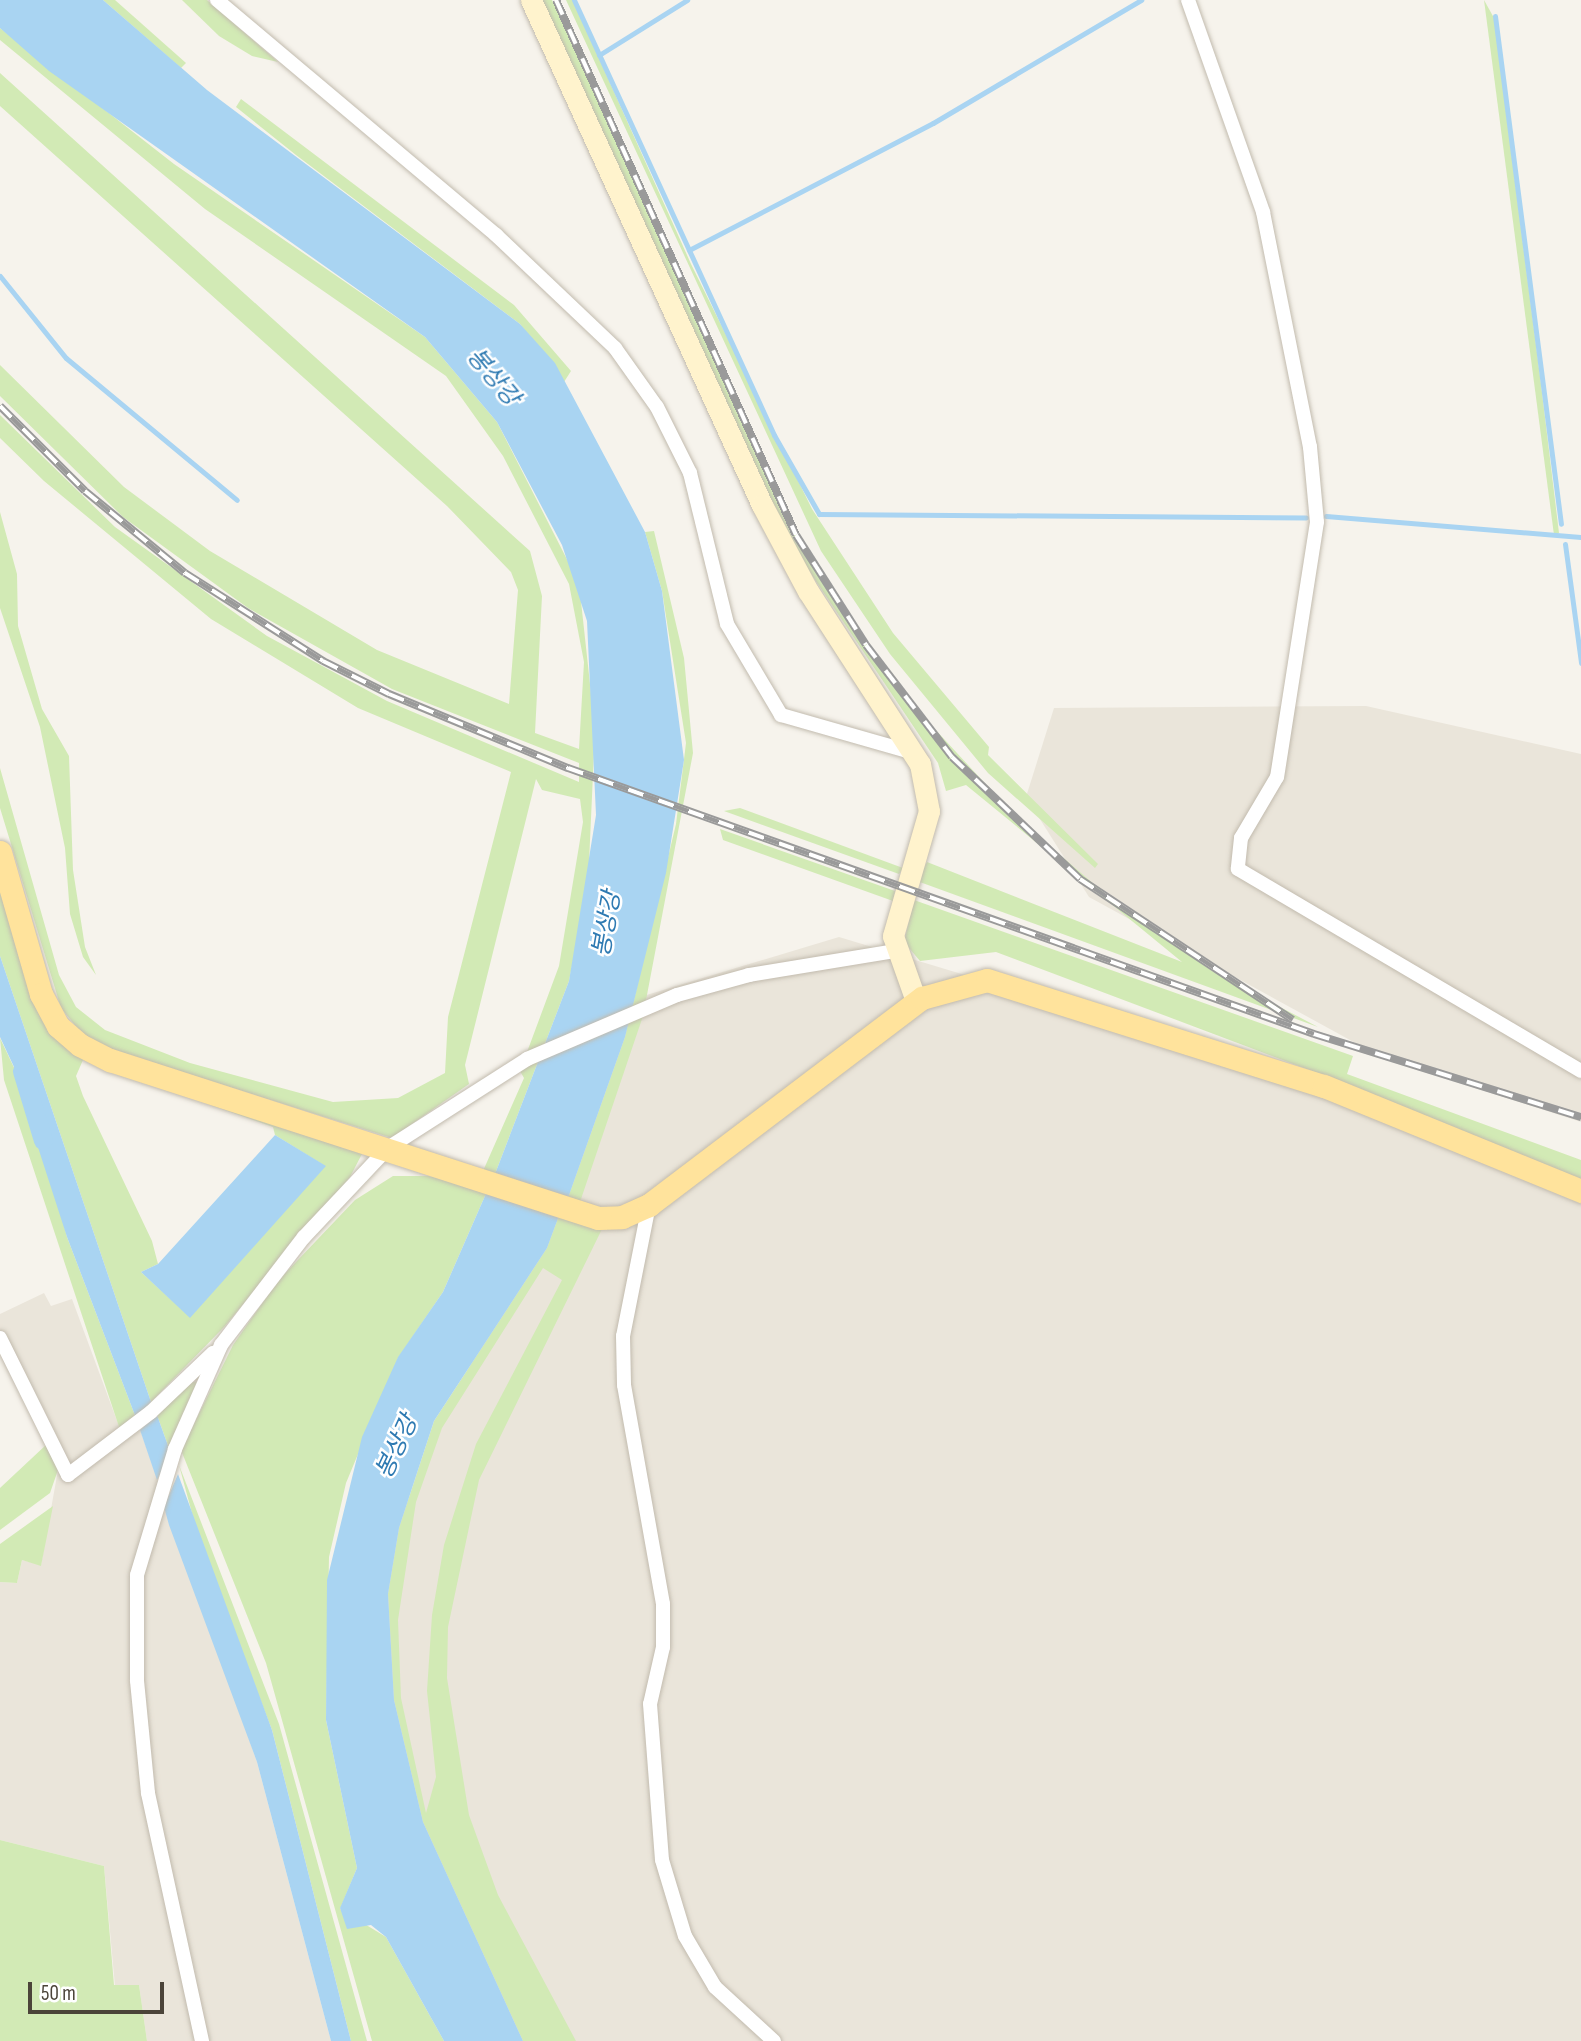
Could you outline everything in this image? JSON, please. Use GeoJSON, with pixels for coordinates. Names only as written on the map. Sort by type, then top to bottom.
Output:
{"type":"FeatureCollection","features":[{"type":"Feature","properties":{"kind":"main road"},"geometry":{"type":"LineString","coordinates":[[0,852],[41,994],[69,1037],[110,1060],[598,1217],[622,1217],[649,1205],[916,1001],[961,983],[1010,982],[1324,1086],[1581,1191]]}},
{"type":"Feature","properties":{"kind":"street"},"geometry":{"type":"LineString","coordinates":[[217,0],[496,235],[615,348],[657,407],[690,472],[727,624],[781,715],[915,753]]}},
{"type":"Feature","properties":{"kind":"street"},"geometry":{"type":"LineString","coordinates":[[531,0],[773,527],[915,753],[929,811],[897,909],[895,951],[916,1001]]}},
{"type":"Feature","properties":{"kind":"street"},"geometry":{"type":"LineString","coordinates":[[1188,0],[1263,212],[1310,447],[1317,523],[1277,777],[1241,838],[1238,869],[1581,1071]]}},
{"type":"Feature","properties":{"kind":"street"},"geometry":{"type":"LineString","coordinates":[[0,1338],[68,1475],[151,1412],[221,1345],[304,1237],[388,1148],[527,1059],[641,1008],[749,975],[895,951]]}},
{"type":"Feature","properties":{"kind":"street"},"geometry":{"type":"LineString","coordinates":[[649,1205],[623,1336],[624,1385],[663,1604],[663,1647],[650,1704],[662,1860],[685,1936],[715,1987],[774,2041]]}},
{"type":"Feature","properties":{"kind":"street"},"geometry":{"type":"LineString","coordinates":[[202,2041],[148,1793],[137,1680],[137,1575],[175,1448],[221,1345]]}},
{"type":"Feature","properties":{"kind":"shaded area"},"geometry":{"type":"Polygon","coordinates":[[[1366,706],[1581,754],[1581,1122],[1381,1057],[1089,897],[1026,797],[1054,708],[1366,706]]]}},
{"type":"Feature","properties":{"kind":"shaded area"},"geometry":{"type":"Polygon","coordinates":[[[839,937],[1071,1007],[1581,1180],[1581,2041],[481,2041],[377,1679],[395,1528],[640,997],[839,937]]]}},
{"type":"Feature","properties":{"kind":"shaded area"},"geometry":{"type":"Polygon","coordinates":[[[44,1293],[51,1306],[72,1299],[120,1429],[136,1418],[257,1762],[331,2041],[147,2041],[139,1985],[115,1986],[104,1866],[0,1840],[0,1582],[17,1583],[22,1560],[41,1565],[58,1470],[0,1354],[0,1314],[44,1293]]]}},
{"type":"Feature","properties":{"kind":"green space"},"geometry":{"type":"Polygon","coordinates":[[[103,0],[115,0],[186,63],[181,68],[103,0]]]}},
{"type":"Feature","properties":{"kind":"green space"},"geometry":{"type":"Polygon","coordinates":[[[182,0],[207,0],[278,62],[252,56],[219,36],[182,0]]]}},
{"type":"Feature","properties":{"kind":"green space"},"geometry":{"type":"Polygon","coordinates":[[[542,0],[552,0],[801,546],[897,688],[1016,817],[1117,904],[1212,971],[1318,1027],[917,881],[927,862],[1182,962],[966,785],[946,791],[938,763],[793,547],[542,0]]]}},
{"type":"Feature","properties":{"kind":"green space"},"geometry":{"type":"Polygon","coordinates":[[[566,0],[573,0],[691,264],[812,509],[893,633],[989,747],[988,755],[1098,864],[1095,868],[988,773],[890,654],[821,551],[566,0]]]}},
{"type":"Feature","properties":{"kind":"green space"},"geometry":{"type":"Polygon","coordinates":[[[1484,0],[1494,18],[1559,533],[1554,535],[1484,0]]]}},
{"type":"Feature","properties":{"kind":"green space"},"geometry":{"type":"Polygon","coordinates":[[[0,28],[174,164],[425,337],[497,422],[579,583],[595,730],[588,885],[569,981],[495,1174],[483,1171],[524,1078],[520,1071],[559,966],[583,822],[580,799],[542,790],[536,779],[465,1065],[469,1084],[392,1138],[105,1048],[84,1036],[61,1008],[0,808],[0,768],[59,975],[76,1007],[105,1030],[190,1063],[333,1102],[398,1098],[445,1073],[448,1017],[511,772],[358,708],[211,619],[44,481],[0,438],[0,415],[115,527],[267,636],[387,701],[579,782],[579,763],[392,689],[248,608],[123,517],[0,396],[0,365],[124,487],[210,551],[377,650],[509,704],[518,590],[511,572],[447,506],[0,106],[0,73],[530,551],[542,596],[535,733],[579,749],[584,662],[569,584],[503,456],[446,376],[205,209],[0,40],[0,28]]]}},
{"type":"Feature","properties":{"kind":"green space"},"geometry":{"type":"Polygon","coordinates":[[[241,99],[514,305],[571,371],[564,382],[520,324],[236,107],[241,99]]]}},
{"type":"Feature","properties":{"kind":"green space"},"geometry":{"type":"Polygon","coordinates":[[[0,512],[17,574],[18,626],[42,709],[69,756],[73,870],[85,947],[96,975],[83,957],[70,914],[65,848],[40,727],[0,608],[0,512]]]}},
{"type":"Feature","properties":{"kind":"green space"},"geometry":{"type":"Polygon","coordinates":[[[654,531],[684,658],[693,753],[643,1016],[580,1202],[568,1198],[625,1037],[676,824],[686,743],[662,591],[645,532],[654,531]]]}},
{"type":"Feature","properties":{"kind":"green space"},"geometry":{"type":"Polygon","coordinates":[[[740,808],[903,868],[899,874],[724,811],[740,808]]]}},
{"type":"Feature","properties":{"kind":"green space"},"geometry":{"type":"Polygon","coordinates":[[[720,829],[895,891],[893,901],[723,840],[720,829]]]}},
{"type":"Feature","properties":{"kind":"green space"},"geometry":{"type":"Polygon","coordinates":[[[0,873],[51,1030],[363,1152],[350,1177],[224,1327],[151,1402],[0,956],[0,873]],[[83,1060],[76,1076],[152,1241],[158,1264],[141,1272],[190,1317],[325,1166],[275,1135],[273,1127],[83,1060]]]}},
{"type":"Feature","properties":{"kind":"green space"},"geometry":{"type":"Polygon","coordinates":[[[914,900],[1353,1056],[1347,1074],[1581,1160],[1581,1182],[1344,1083],[996,952],[920,961],[904,942],[914,900]]]}},
{"type":"Feature","properties":{"kind":"green space"},"geometry":{"type":"Polygon","coordinates":[[[0,1038],[35,1112],[67,1237],[136,1418],[120,1430],[4,1080],[0,1038]]]}},
{"type":"Feature","properties":{"kind":"green space"},"geometry":{"type":"Polygon","coordinates":[[[393,1176],[428,1176],[488,1189],[443,1292],[398,1358],[346,1483],[329,1557],[326,1720],[357,1868],[340,1909],[386,1937],[444,2041],[372,2041],[266,1663],[181,1450],[233,1345],[277,1282],[355,1200],[393,1176]]]}},
{"type":"Feature","properties":{"kind":"green space"},"geometry":{"type":"Polygon","coordinates":[[[560,1213],[603,1227],[479,1480],[448,1627],[447,1678],[469,1815],[498,1895],[576,2041],[523,2041],[423,1822],[394,1700],[388,1594],[399,1528],[434,1421],[547,1248],[560,1213]],[[543,1268],[442,1428],[416,1502],[398,1620],[401,1698],[426,1813],[436,1777],[427,1691],[432,1615],[444,1545],[476,1444],[562,1280],[543,1268]]]}},
{"type":"Feature","properties":{"kind":"green space"},"geometry":{"type":"Polygon","coordinates":[[[191,1382],[197,1382],[171,1454],[157,1415],[191,1382]]]}},
{"type":"Feature","properties":{"kind":"green space"},"geometry":{"type":"Polygon","coordinates":[[[47,1444],[58,1470],[50,1493],[0,1530],[0,1488],[47,1444]]]}},
{"type":"Feature","properties":{"kind":"green space"},"geometry":{"type":"Polygon","coordinates":[[[179,1465],[279,1724],[367,2041],[351,2041],[272,1730],[200,1543],[179,1465]]]}},
{"type":"Feature","properties":{"kind":"green space"},"geometry":{"type":"Polygon","coordinates":[[[53,1506],[41,1566],[22,1560],[17,1583],[0,1582],[0,1544],[53,1506]]]}},
{"type":"Feature","properties":{"kind":"green space"},"geometry":{"type":"Polygon","coordinates":[[[0,1840],[104,1866],[114,1985],[139,1985],[147,2041],[0,2041],[0,1840]]]}},
{"type":"Feature","properties":{"kind":"water","name":"봉상강"},"geometry":{"type":"Polygon","coordinates":[[[0,0],[103,0],[207,90],[520,324],[555,363],[645,532],[662,591],[684,760],[666,873],[625,1037],[568,1198],[495,1174],[569,981],[596,815],[587,621],[562,545],[497,422],[425,337],[49,71],[0,28],[0,0]]]}},
{"type":"Feature","properties":{"kind":"water"},"geometry":{"type":"Polygon","coordinates":[[[0,956],[151,1402],[136,1418],[67,1237],[35,1138],[35,1112],[0,1037],[0,956]]]}},
{"type":"Feature","properties":{"kind":"water"},"geometry":{"type":"Polygon","coordinates":[[[275,1135],[326,1166],[190,1318],[141,1272],[158,1264],[275,1135]]]}},
{"type":"Feature","properties":{"kind":"water","name":"봉상강"},"geometry":{"type":"Polygon","coordinates":[[[488,1189],[560,1213],[547,1248],[434,1421],[399,1528],[388,1594],[394,1700],[423,1822],[523,2041],[444,2041],[386,1937],[371,1925],[347,1929],[340,1908],[357,1868],[326,1720],[327,1580],[362,1437],[398,1357],[443,1292],[488,1189]]]}},
{"type":"Feature","properties":{"kind":"water"},"geometry":{"type":"Polygon","coordinates":[[[157,1415],[171,1454],[157,1480],[140,1430],[157,1415]]]}},
{"type":"Feature","properties":{"kind":"water"},"geometry":{"type":"Polygon","coordinates":[[[178,1474],[272,1730],[351,2041],[331,2041],[257,1762],[169,1525],[164,1507],[178,1474]]]}},
{"type":"Feature","properties":{"kind":"waterway"},"geometry":{"type":"LineString","coordinates":[[574,0],[774,435],[819,514],[1306,517]]}},
{"type":"Feature","properties":{"kind":"waterway"},"geometry":{"type":"LineString","coordinates":[[599,55],[687,0]]}},
{"type":"Feature","properties":{"kind":"waterway"},"geometry":{"type":"LineString","coordinates":[[689,250],[933,123],[1141,0]]}},
{"type":"Feature","properties":{"kind":"waterway"},"geometry":{"type":"LineString","coordinates":[[1495,16],[1561,524]]}},
{"type":"Feature","properties":{"kind":"waterway"},"geometry":{"type":"LineString","coordinates":[[0,276],[66,358],[237,500]]}},
{"type":"Feature","properties":{"kind":"waterway"},"geometry":{"type":"LineString","coordinates":[[1326,516],[1581,537]]}},
{"type":"Feature","properties":{"kind":"waterway"},"geometry":{"type":"LineString","coordinates":[[1565,544],[1581,663]]}},
{"type":"Feature","properties":{"kind":"waterway"},"geometry":{"type":"LineString","coordinates":[[22,1071],[43,1140]]}},
{"type":"Feature","properties":{"kind":"railway"},"geometry":{"type":"LineString","coordinates":[[556,0],[796,535],[866,645],[952,757],[1080,879],[1293,1020]]}},
{"type":"Feature","properties":{"kind":"railway"},"geometry":{"type":"LineString","coordinates":[[0,406],[85,491],[185,573],[323,661],[389,694],[568,768],[1314,1034],[1581,1117]]}}]}
